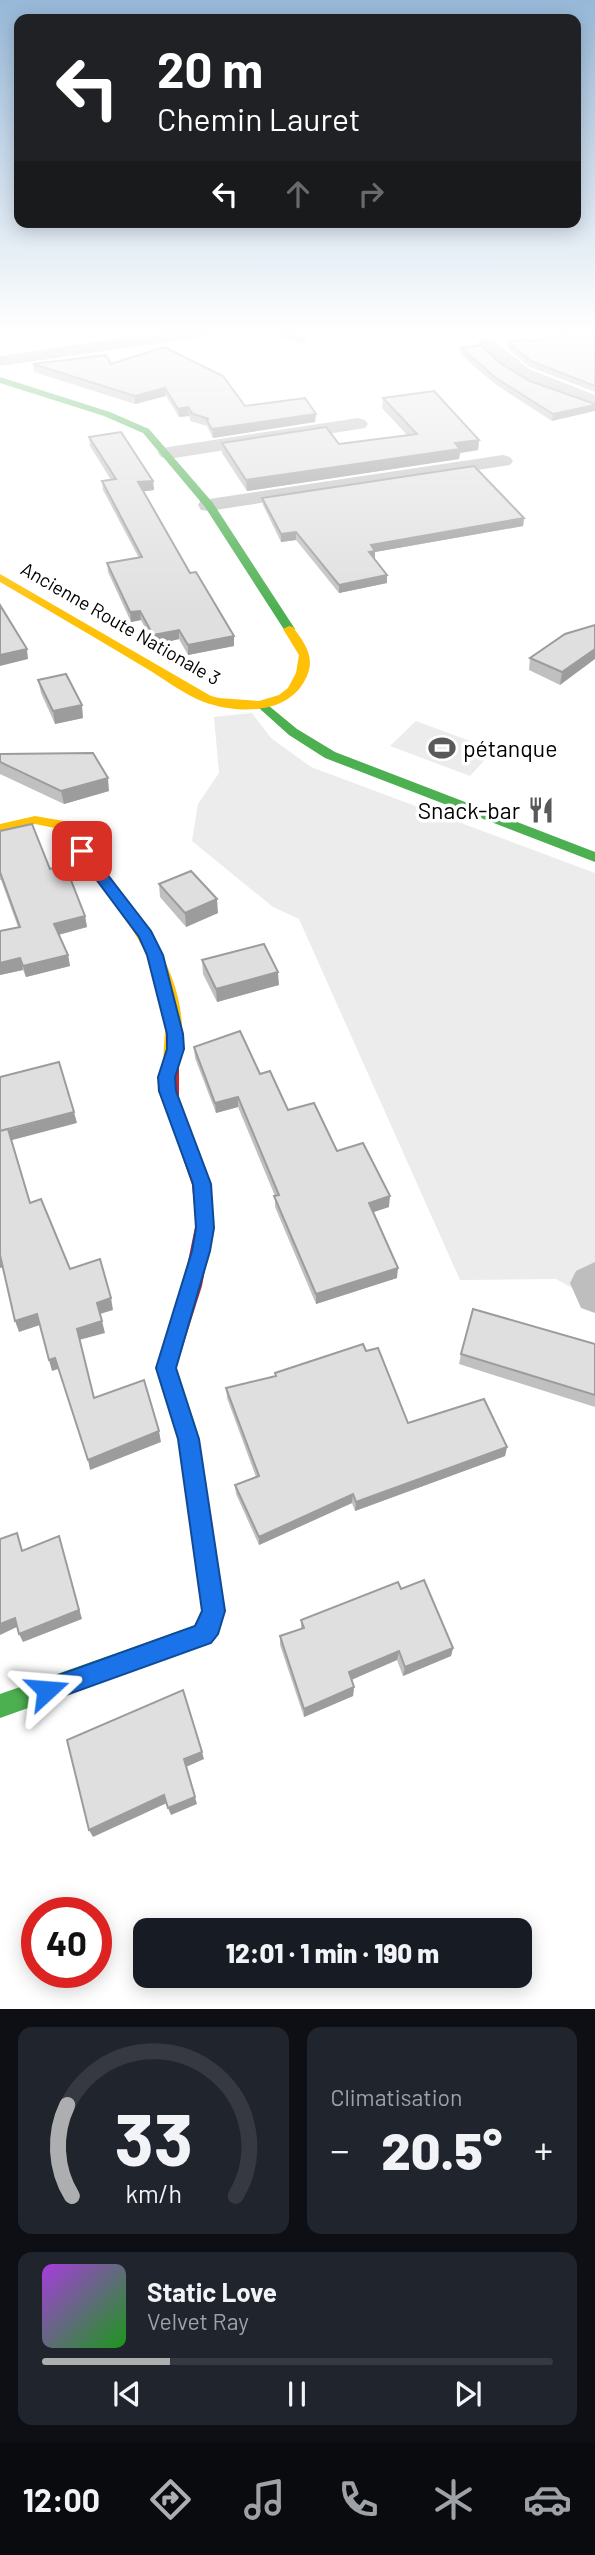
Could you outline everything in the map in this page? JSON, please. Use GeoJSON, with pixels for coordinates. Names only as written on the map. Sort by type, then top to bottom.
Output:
{"type":"FeatureCollection","features":[{"type":"Feature","properties":{"kind":"main road","name":"Ancienne Route Nationale 3"},"geometry":{"type":"LineString","coordinates":[[0,577],[207,699],[243,706],[263,705],[280,700],[295,690],[303,678],[304,652],[209,505],[168,453],[146,431],[134,425]]}},
{"type":"Feature","properties":{"kind":"main road"},"geometry":{"type":"LineString","coordinates":[[263,705],[293,732],[330,755],[595,857]]}},
{"type":"Feature","properties":{"kind":"main road"},"geometry":{"type":"LineString","coordinates":[[0,828],[46,820],[61,824],[145,935],[155,955],[174,1021],[175,1049],[167,1077],[167,1091],[202,1184],[205,1228],[198,1262],[166,1368],[188,1439],[214,1611],[210,1625],[202,1635],[0,1706]]}},
{"type":"Feature","properties":{"kind":"street"},"geometry":{"type":"LineString","coordinates":[[168,453],[353,425]]}},
{"type":"Feature","properties":{"kind":"street"},"geometry":{"type":"LineString","coordinates":[[209,505],[503,461]]}},
{"type":"Feature","properties":{"kind":"street"},"geometry":{"type":"LineString","coordinates":[[595,1279],[590,1283],[595,1294]]}},
{"type":"Feature","properties":{"kind":"shaded area"},"geometry":{"type":"Polygon","coordinates":[[[252,713],[271,738],[311,767],[595,873],[595,1301],[556,1279],[460,1280],[299,919],[273,907],[192,841],[198,804],[219,773],[214,717],[252,713]]]}},
{"type":"Feature","properties":{"kind":"shaded area","name":"pétanque"},"geometry":{"type":"Polygon","coordinates":[[[416,721],[494,750],[470,776],[390,746],[416,721]]]}},
{"type":"Feature","properties":{"kind":"building"},"geometry":{"type":"Polygon","coordinates":[[[209,425],[241,425],[212,429],[209,425]]]}},
{"type":"Feature","properties":{"kind":"building"},"geometry":{"type":"Polygon","coordinates":[[[408,425],[465,425],[479,440],[455,443],[460,449],[246,480],[222,443],[326,427],[339,444],[417,434],[408,425]]]}},
{"type":"Feature","properties":{"kind":"building"},"geometry":{"type":"Polygon","coordinates":[[[121,432],[153,481],[138,482],[190,573],[196,572],[234,636],[188,645],[179,630],[153,635],[140,611],[130,612],[107,563],[142,557],[102,481],[116,479],[89,437],[121,432]]]}},
{"type":"Feature","properties":{"kind":"building"},"geometry":{"type":"Polygon","coordinates":[[[474,466],[524,518],[371,545],[375,551],[369,552],[387,575],[339,585],[296,532],[281,534],[262,498],[474,466]]]}},
{"type":"Feature","properties":{"kind":"building"},"geometry":{"type":"Polygon","coordinates":[[[0,605],[27,649],[0,655],[0,605]]]}},
{"type":"Feature","properties":{"kind":"building"},"geometry":{"type":"Polygon","coordinates":[[[595,625],[595,649],[562,672],[530,658],[565,634],[595,625]]]}},
{"type":"Feature","properties":{"kind":"building"},"geometry":{"type":"Polygon","coordinates":[[[66,674],[82,705],[53,711],[38,680],[66,674]]]}},
{"type":"Feature","properties":{"kind":"building"},"geometry":{"type":"Polygon","coordinates":[[[93,753],[108,778],[61,791],[0,762],[0,754],[93,753]]]}},
{"type":"Feature","properties":{"kind":"building"},"geometry":{"type":"Polygon","coordinates":[[[32,824],[50,869],[65,865],[85,916],[54,924],[68,955],[23,966],[20,958],[0,963],[0,931],[20,927],[0,872],[0,831],[32,824]]]}},
{"type":"Feature","properties":{"kind":"building"},"geometry":{"type":"Polygon","coordinates":[[[191,871],[217,899],[185,913],[159,884],[191,871]]]}},
{"type":"Feature","properties":{"kind":"building"},"geometry":{"type":"Polygon","coordinates":[[[264,944],[278,972],[216,989],[202,960],[264,944]]]}},
{"type":"Feature","properties":{"kind":"building"},"geometry":{"type":"Polygon","coordinates":[[[240,1031],[260,1074],[270,1071],[288,1110],[314,1103],[337,1151],[363,1143],[390,1196],[369,1203],[398,1268],[316,1294],[274,1196],[279,1195],[238,1097],[215,1103],[194,1047],[240,1031]]]}},
{"type":"Feature","properties":{"kind":"building"},"geometry":{"type":"Polygon","coordinates":[[[59,1062],[74,1112],[0,1131],[0,1077],[59,1062]]]}},
{"type":"Feature","properties":{"kind":"building"},"geometry":{"type":"Polygon","coordinates":[[[8,1129],[30,1203],[41,1199],[70,1269],[100,1259],[111,1298],[97,1303],[102,1321],[77,1329],[94,1398],[144,1380],[159,1431],[88,1460],[55,1358],[49,1360],[37,1314],[15,1321],[0,1255],[0,1131],[8,1129]]]}},
{"type":"Feature","properties":{"kind":"building"},"geometry":{"type":"Polygon","coordinates":[[[473,1309],[595,1344],[595,1395],[461,1354],[473,1309]]]}},
{"type":"Feature","properties":{"kind":"building"},"geometry":{"type":"Polygon","coordinates":[[[363,1344],[366,1351],[378,1348],[408,1423],[484,1399],[507,1447],[356,1502],[353,1494],[259,1537],[235,1485],[259,1476],[226,1388],[276,1376],[275,1373],[363,1344]]]}},
{"type":"Feature","properties":{"kind":"building"},"geometry":{"type":"Polygon","coordinates":[[[17,1533],[22,1551],[59,1536],[79,1610],[19,1634],[15,1618],[0,1624],[0,1539],[17,1533]]]}},
{"type":"Feature","properties":{"kind":"building"},"geometry":{"type":"Polygon","coordinates":[[[424,1580],[453,1648],[405,1667],[399,1651],[349,1672],[354,1687],[304,1709],[280,1636],[304,1628],[301,1620],[398,1582],[401,1589],[424,1580]]]}},
{"type":"Feature","properties":{"kind":"building"},"geometry":{"type":"Polygon","coordinates":[[[183,1690],[202,1752],[184,1759],[195,1797],[168,1808],[164,1795],[89,1830],[67,1740],[183,1690]]]}},
{"type":"Feature","properties":{"kind":"traffic: fast"},"geometry":{"type":"LineString","coordinates":[[132,425],[146,431],[209,505],[289,629]]}},
{"type":"Feature","properties":{"kind":"traffic: fast"},"geometry":{"type":"LineString","coordinates":[[263,705],[293,732],[330,755],[595,857]]}},
{"type":"Feature","properties":{"kind":"traffic: fast"},"geometry":{"type":"LineString","coordinates":[[0,1706],[202,1635],[210,1625],[214,1611],[188,1439],[171,1384]]}},
{"type":"Feature","properties":{"kind":"traffic: slow"},"geometry":{"type":"LineString","coordinates":[[0,577],[207,699],[219,702],[259,705],[283,698],[293,690],[301,676],[305,655],[289,629]]}},
{"type":"Feature","properties":{"kind":"traffic: slow"},"geometry":{"type":"LineString","coordinates":[[0,828],[35,820],[59,824],[70,834],[130,913],[157,960],[167,985],[175,1038],[171,1065]]}},
{"type":"Feature","properties":{"kind":"traffic: jam"},"geometry":{"type":"LineString","coordinates":[[171,1065],[171,1099],[201,1185],[205,1222],[199,1264],[166,1368],[171,1384]]}},
{"type":"Feature","properties":{"kind":"place","name":"pétanque"},"geometry":{"type":"Point","coordinates":[442,748]}},
{"type":"Feature","properties":{"kind":"place","name":"Snack-bar"},"geometry":{"type":"Point","coordinates":[541,810]}},
{"type":"Feature","properties":{"kind":"route"},"geometry":{"type":"LineString","coordinates":[[47,1690],[202,1635],[210,1625],[214,1611],[188,1439],[166,1368],[195,1274],[205,1228],[202,1184],[167,1091],[167,1077],[175,1049],[174,1021],[155,955],[145,935],[82,851]]}}]}
